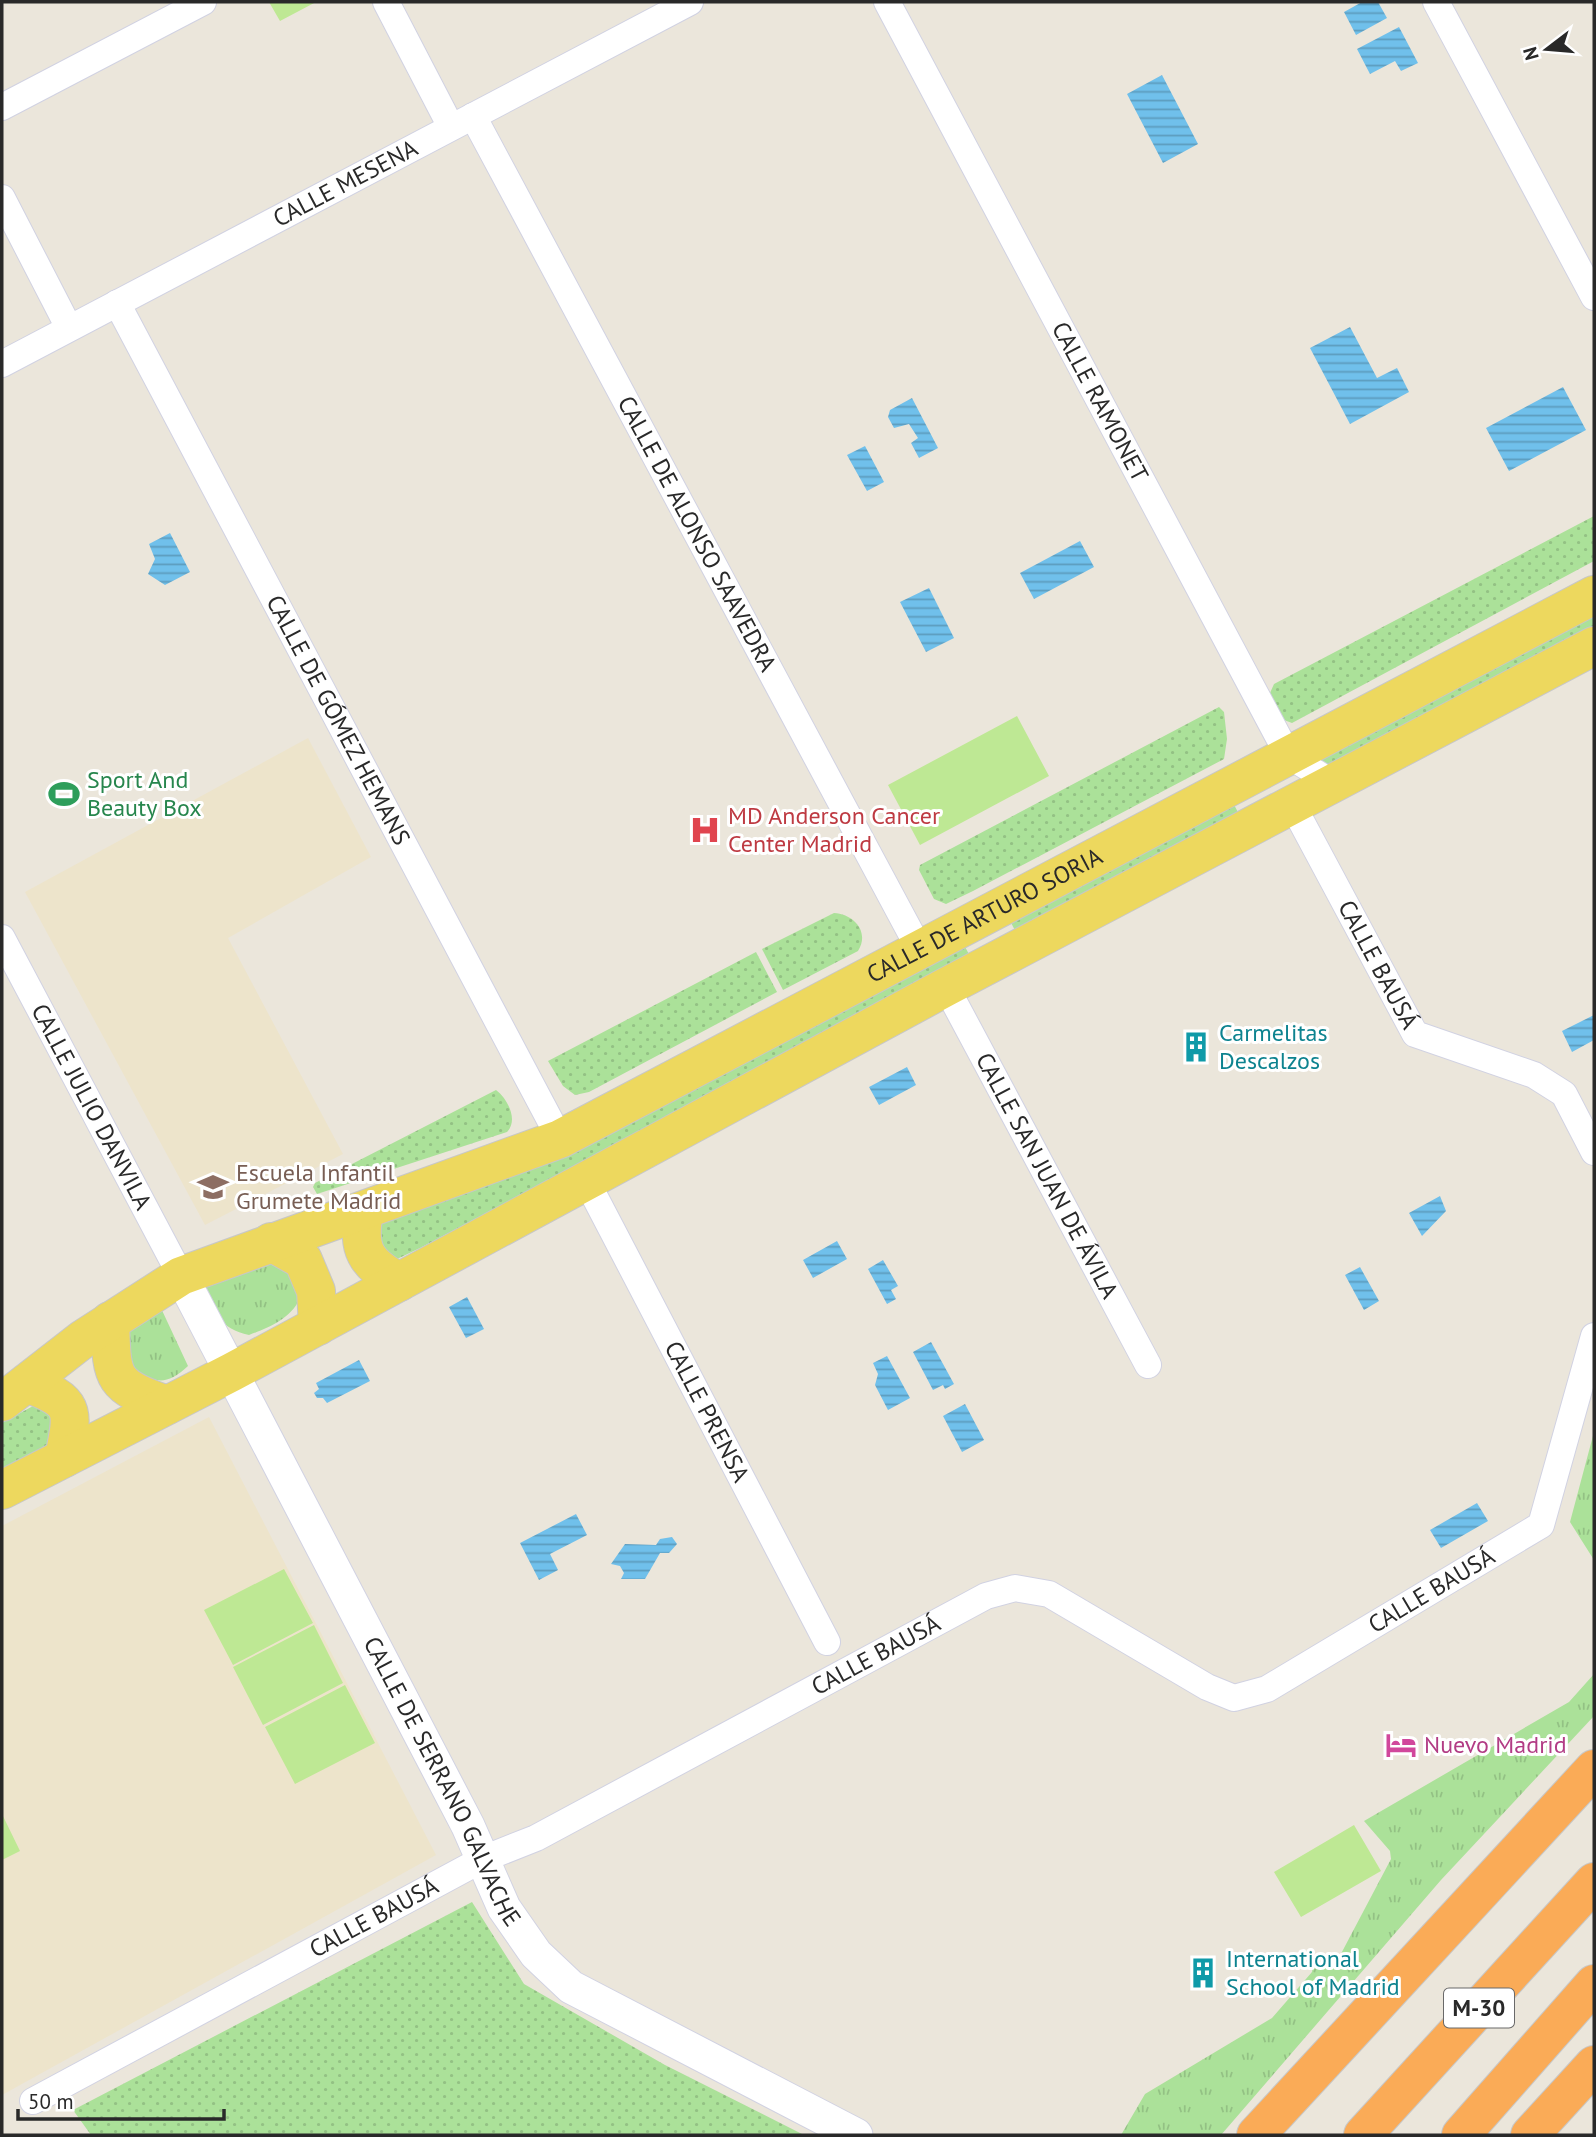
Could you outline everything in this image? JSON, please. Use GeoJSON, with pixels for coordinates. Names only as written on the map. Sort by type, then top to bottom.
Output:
{"type":"FeatureCollection","features":[{"type":"Feature","properties":{"kind":"highway"},"geometry":{"type":"LineString","coordinates":[[1256,2135],[1594,1769]]}},
{"type":"Feature","properties":{"kind":"highway","name":"M-30"},"geometry":{"type":"LineString","coordinates":[[1363,2135],[1594,1882]]}},
{"type":"Feature","properties":{"kind":"highway","name":"M-30"},"geometry":{"type":"LineString","coordinates":[[1461,2135],[1594,1984]]}},
{"type":"Feature","properties":{"kind":"highway"},"geometry":{"type":"LineString","coordinates":[[1530,2135],[1594,2065]]}},
{"type":"Feature","properties":{"kind":"main road","name":"CALLE DE ARTURO SORIA"},"geometry":{"type":"LineString","coordinates":[[14,1393],[110,1321],[181,1276],[561,1139],[1594,595]]}},
{"type":"Feature","properties":{"kind":"main road","name":"CALLE DE ARTURO SORIA"},"geometry":{"type":"LineString","coordinates":[[2,1490],[232,1372],[946,987],[1594,646]]}},
{"type":"Feature","properties":{"kind":"main road"},"geometry":{"type":"LineString","coordinates":[[364,1211],[360,1234],[365,1254],[377,1270],[399,1282]]}},
{"type":"Feature","properties":{"kind":"main road"},"geometry":{"type":"LineString","coordinates":[[271,1242],[303,1260],[316,1291],[318,1326]]}},
{"type":"Feature","properties":{"kind":"main road"},"geometry":{"type":"LineString","coordinates":[[110,1321],[112,1368],[131,1392],[167,1405]]}},
{"type":"Feature","properties":{"kind":"main road","name":"CALLE DE ARTURO SORIA"},"geometry":{"type":"LineString","coordinates":[[14,1393],[58,1395],[72,1420],[64,1458]]}},
{"type":"Feature","properties":{"kind":"street"},"geometry":{"type":"LineString","coordinates":[[2,107],[202,2]]}},
{"type":"Feature","properties":{"kind":"street","name":"CALLE DE ALONSO SAAVEDRA"},"geometry":{"type":"LineString","coordinates":[[386,2],[462,122],[920,952]]}},
{"type":"Feature","properties":{"kind":"street","name":"CALLE MESENA"},"geometry":{"type":"LineString","coordinates":[[2,364],[690,2]]}},
{"type":"Feature","properties":{"kind":"street","name":"CALLE RAMONET"},"geometry":{"type":"LineString","coordinates":[[887,2],[1288,755],[1334,784]]}},
{"type":"Feature","properties":{"kind":"street"},"geometry":{"type":"LineString","coordinates":[[1436,2],[1594,297]]}},
{"type":"Feature","properties":{"kind":"street"},"geometry":{"type":"LineString","coordinates":[[2,198],[69,328]]}},
{"type":"Feature","properties":{"kind":"street","name":"CALLE DE GÓMEZ HEMANS"},"geometry":{"type":"LineString","coordinates":[[117,303],[561,1139]]}},
{"type":"Feature","properties":{"kind":"street","name":"CALLE BAUSÁ"},"geometry":{"type":"LineString","coordinates":[[1293,806],[1415,1034],[1534,1075],[1564,1094],[1594,1152]]}},
{"type":"Feature","properties":{"kind":"street","name":"CALLE JULIO DANVILA"},"geometry":{"type":"LineString","coordinates":[[2,938],[181,1276]]}},
{"type":"Feature","properties":{"kind":"street","name":"CALLE SAN JUAN DE ÁVILA"},"geometry":{"type":"LineString","coordinates":[[946,987],[1148,1364]]}},
{"type":"Feature","properties":{"kind":"street","name":"CALLE PRENSA"},"geometry":{"type":"LineString","coordinates":[[587,1182],[827,1642]]}},
{"type":"Feature","properties":{"kind":"street","name":"CALLE DE SERRANO GALVACHE"},"geometry":{"type":"LineString","coordinates":[[181,1276],[483,1859],[504,1908],[536,1954],[571,1987],[856,2135]]}},
{"type":"Feature","properties":{"kind":"street","name":"CALLE BAUSÁ"},"geometry":{"type":"LineString","coordinates":[[33,2101],[483,1859],[536,1838],[986,1596],[1015,1588],[1049,1594],[1207,1687],[1234,1698],[1267,1689],[1541,1525],[1594,1336]]}},
{"type":"Feature","properties":{"kind":"shaded area"},"geometry":{"type":"Polygon","coordinates":[[[308,738],[371,857],[228,938],[343,1154],[205,1225],[25,892],[308,738]]]}},
{"type":"Feature","properties":{"kind":"shaded area"},"geometry":{"type":"Polygon","coordinates":[[[209,1417],[436,1855],[2,2095],[2,1526],[209,1417]]]}},
{"type":"Feature","properties":{"kind":"green space"},"geometry":{"type":"Polygon","coordinates":[[[269,2],[316,2],[280,21],[269,2]]]}},
{"type":"Feature","properties":{"kind":"green space"},"geometry":{"type":"Polygon","coordinates":[[[1594,516],[1594,561],[1292,723],[1284,720],[1270,693],[1274,684],[1594,516]]]}},
{"type":"Feature","properties":{"kind":"green space"},"geometry":{"type":"Polygon","coordinates":[[[1594,611],[1594,630],[1329,768],[1315,757],[1594,611]]]}},
{"type":"Feature","properties":{"kind":"green space"},"geometry":{"type":"Polygon","coordinates":[[[1219,707],[1224,712],[1227,739],[1224,759],[973,891],[946,904],[934,899],[919,870],[920,865],[1219,707]]]}},
{"type":"Feature","properties":{"kind":"green space"},"geometry":{"type":"Polygon","coordinates":[[[1017,716],[1049,776],[920,845],[888,785],[1017,716]]]}},
{"type":"Feature","properties":{"kind":"green space"},"geometry":{"type":"Polygon","coordinates":[[[1232,801],[1240,816],[1017,934],[1009,919],[1232,801]]]}},
{"type":"Feature","properties":{"kind":"green space"},"geometry":{"type":"Polygon","coordinates":[[[834,913],[854,920],[858,925],[862,937],[858,951],[783,990],[762,949],[834,913]]]}},
{"type":"Feature","properties":{"kind":"green space"},"geometry":{"type":"Polygon","coordinates":[[[963,943],[971,958],[420,1248],[393,1261],[372,1236],[377,1225],[963,943]]]}},
{"type":"Feature","properties":{"kind":"green space"},"geometry":{"type":"Polygon","coordinates":[[[756,952],[777,992],[589,1092],[575,1095],[563,1086],[548,1061],[756,952]]]}},
{"type":"Feature","properties":{"kind":"green space"},"geometry":{"type":"Polygon","coordinates":[[[496,1090],[504,1098],[512,1116],[507,1132],[317,1194],[313,1187],[315,1183],[496,1090]]]}},
{"type":"Feature","properties":{"kind":"green space"},"geometry":{"type":"Polygon","coordinates":[[[266,1261],[287,1265],[299,1300],[284,1318],[271,1326],[249,1335],[231,1329],[218,1318],[200,1288],[266,1261]]]}},
{"type":"Feature","properties":{"kind":"green space"},"geometry":{"type":"Polygon","coordinates":[[[160,1306],[188,1366],[165,1380],[151,1379],[127,1366],[126,1334],[160,1306]]]}},
{"type":"Feature","properties":{"kind":"green space"},"geometry":{"type":"Polygon","coordinates":[[[33,1406],[51,1408],[55,1441],[2,1470],[2,1423],[33,1406]]]}},
{"type":"Feature","properties":{"kind":"green space"},"geometry":{"type":"Polygon","coordinates":[[[1594,1432],[1594,1560],[1570,1522],[1594,1432]]]}},
{"type":"Feature","properties":{"kind":"green space"},"geometry":{"type":"Polygon","coordinates":[[[284,1569],[313,1623],[233,1665],[204,1610],[284,1569]]]}},
{"type":"Feature","properties":{"kind":"green space"},"geometry":{"type":"Polygon","coordinates":[[[314,1625],[343,1683],[263,1725],[233,1667],[314,1625]]]}},
{"type":"Feature","properties":{"kind":"green space"},"geometry":{"type":"Polygon","coordinates":[[[1594,1674],[1594,1716],[1441,1880],[1221,2135],[1121,2135],[1145,2094],[1272,2018],[1312,1972],[1313,1965],[1334,1967],[1391,1859],[1390,1851],[1364,1821],[1569,1702],[1594,1674]]]}},
{"type":"Feature","properties":{"kind":"green space"},"geometry":{"type":"Polygon","coordinates":[[[345,1685],[375,1743],[295,1784],[265,1727],[345,1685]]]}},
{"type":"Feature","properties":{"kind":"green space"},"geometry":{"type":"Polygon","coordinates":[[[2,1814],[20,1851],[2,1860],[2,1814]]]}},
{"type":"Feature","properties":{"kind":"green space"},"geometry":{"type":"Polygon","coordinates":[[[1354,1825],[1381,1871],[1301,1917],[1274,1872],[1354,1825]]]}},
{"type":"Feature","properties":{"kind":"green space"},"geometry":{"type":"Polygon","coordinates":[[[472,1902],[524,1984],[665,2065],[804,2135],[91,2135],[73,2110],[472,1902]]]}},
{"type":"Feature","properties":{"kind":"water"},"geometry":{"type":"Polygon","coordinates":[[[1362,2],[1378,2],[1387,18],[1356,35],[1344,12],[1362,2]]]}},
{"type":"Feature","properties":{"kind":"water"},"geometry":{"type":"Polygon","coordinates":[[[1399,27],[1418,63],[1401,71],[1395,61],[1370,74],[1357,49],[1399,27]]]}},
{"type":"Feature","properties":{"kind":"water"},"geometry":{"type":"Polygon","coordinates":[[[1162,75],[1198,144],[1163,163],[1127,94],[1162,75]]]}},
{"type":"Feature","properties":{"kind":"water"},"geometry":{"type":"Polygon","coordinates":[[[1350,327],[1377,378],[1397,368],[1409,392],[1350,424],[1310,348],[1350,327]]]}},
{"type":"Feature","properties":{"kind":"water"},"geometry":{"type":"Polygon","coordinates":[[[1563,387],[1586,430],[1509,471],[1486,428],[1563,387]]]}},
{"type":"Feature","properties":{"kind":"water"},"geometry":{"type":"Polygon","coordinates":[[[912,398],[938,448],[919,458],[911,443],[918,438],[909,424],[894,428],[888,417],[890,410],[912,398]]]}},
{"type":"Feature","properties":{"kind":"water"},"geometry":{"type":"Polygon","coordinates":[[[865,446],[884,482],[867,491],[847,455],[865,446]]]}},
{"type":"Feature","properties":{"kind":"water"},"geometry":{"type":"Polygon","coordinates":[[[170,533],[190,572],[165,585],[148,574],[155,559],[149,544],[170,533]]]}},
{"type":"Feature","properties":{"kind":"water"},"geometry":{"type":"Polygon","coordinates":[[[1080,541],[1094,567],[1034,599],[1020,573],[1080,541]]]}},
{"type":"Feature","properties":{"kind":"water"},"geometry":{"type":"Polygon","coordinates":[[[929,588],[954,638],[926,652],[900,602],[929,588]]]}},
{"type":"Feature","properties":{"kind":"water"},"geometry":{"type":"Polygon","coordinates":[[[1594,1015],[1594,1040],[1572,1052],[1562,1031],[1594,1015]]]}},
{"type":"Feature","properties":{"kind":"water"},"geometry":{"type":"Polygon","coordinates":[[[907,1067],[916,1085],[879,1105],[869,1087],[907,1067]]]}},
{"type":"Feature","properties":{"kind":"water"},"geometry":{"type":"Polygon","coordinates":[[[1440,1196],[1446,1211],[1422,1236],[1409,1213],[1440,1196]]]}},
{"type":"Feature","properties":{"kind":"water"},"geometry":{"type":"Polygon","coordinates":[[[837,1241],[847,1259],[813,1278],[803,1260],[837,1241]]]}},
{"type":"Feature","properties":{"kind":"water"},"geometry":{"type":"Polygon","coordinates":[[[883,1260],[898,1286],[891,1290],[896,1299],[887,1304],[868,1269],[883,1260]]]}},
{"type":"Feature","properties":{"kind":"water"},"geometry":{"type":"Polygon","coordinates":[[[1360,1267],[1379,1301],[1364,1310],[1345,1275],[1360,1267]]]}},
{"type":"Feature","properties":{"kind":"water"},"geometry":{"type":"Polygon","coordinates":[[[467,1297],[484,1329],[466,1338],[449,1307],[467,1297]]]}},
{"type":"Feature","properties":{"kind":"water"},"geometry":{"type":"Polygon","coordinates":[[[931,1342],[954,1384],[945,1389],[943,1385],[933,1390],[913,1352],[931,1342]]]}},
{"type":"Feature","properties":{"kind":"water"},"geometry":{"type":"Polygon","coordinates":[[[887,1356],[910,1398],[888,1410],[875,1385],[878,1374],[873,1363],[887,1356]]]}},
{"type":"Feature","properties":{"kind":"water"},"geometry":{"type":"Polygon","coordinates":[[[359,1360],[370,1381],[327,1403],[323,1398],[317,1398],[314,1393],[319,1389],[316,1383],[359,1360]]]}},
{"type":"Feature","properties":{"kind":"water"},"geometry":{"type":"Polygon","coordinates":[[[965,1404],[984,1440],[962,1452],[943,1416],[965,1404]]]}},
{"type":"Feature","properties":{"kind":"water"},"geometry":{"type":"Polygon","coordinates":[[[1477,1503],[1488,1521],[1441,1548],[1430,1530],[1477,1503]]]}},
{"type":"Feature","properties":{"kind":"water"},"geometry":{"type":"Polygon","coordinates":[[[576,1514],[587,1535],[550,1554],[558,1570],[539,1580],[520,1543],[576,1514]]]}},
{"type":"Feature","properties":{"kind":"water"},"geometry":{"type":"Polygon","coordinates":[[[672,1537],[677,1544],[669,1553],[660,1553],[645,1579],[621,1579],[624,1573],[620,1566],[611,1564],[625,1544],[656,1545],[660,1539],[672,1537]]]}},
{"type":"Feature","properties":{"kind":"place","name":"Sport And Beauty Box"},"geometry":{"type":"Point","coordinates":[64,794]}},
{"type":"Feature","properties":{"kind":"place","name":"MD Anderson Cancer Center Madrid"},"geometry":{"type":"Point","coordinates":[705,830]}},
{"type":"Feature","properties":{"kind":"place","name":"Carmelitas Descalzos"},"geometry":{"type":"Point","coordinates":[1196,1047]}},
{"type":"Feature","properties":{"kind":"place","name":"Escuela Infantil Grumete Madrid"},"geometry":{"type":"Point","coordinates":[213,1187]}},
{"type":"Feature","properties":{"kind":"place","name":"Nuevo Madrid"},"geometry":{"type":"Point","coordinates":[1401,1745]}},
{"type":"Feature","properties":{"kind":"place","name":"International School of Madrid"},"geometry":{"type":"Point","coordinates":[1203,1973]}}]}
